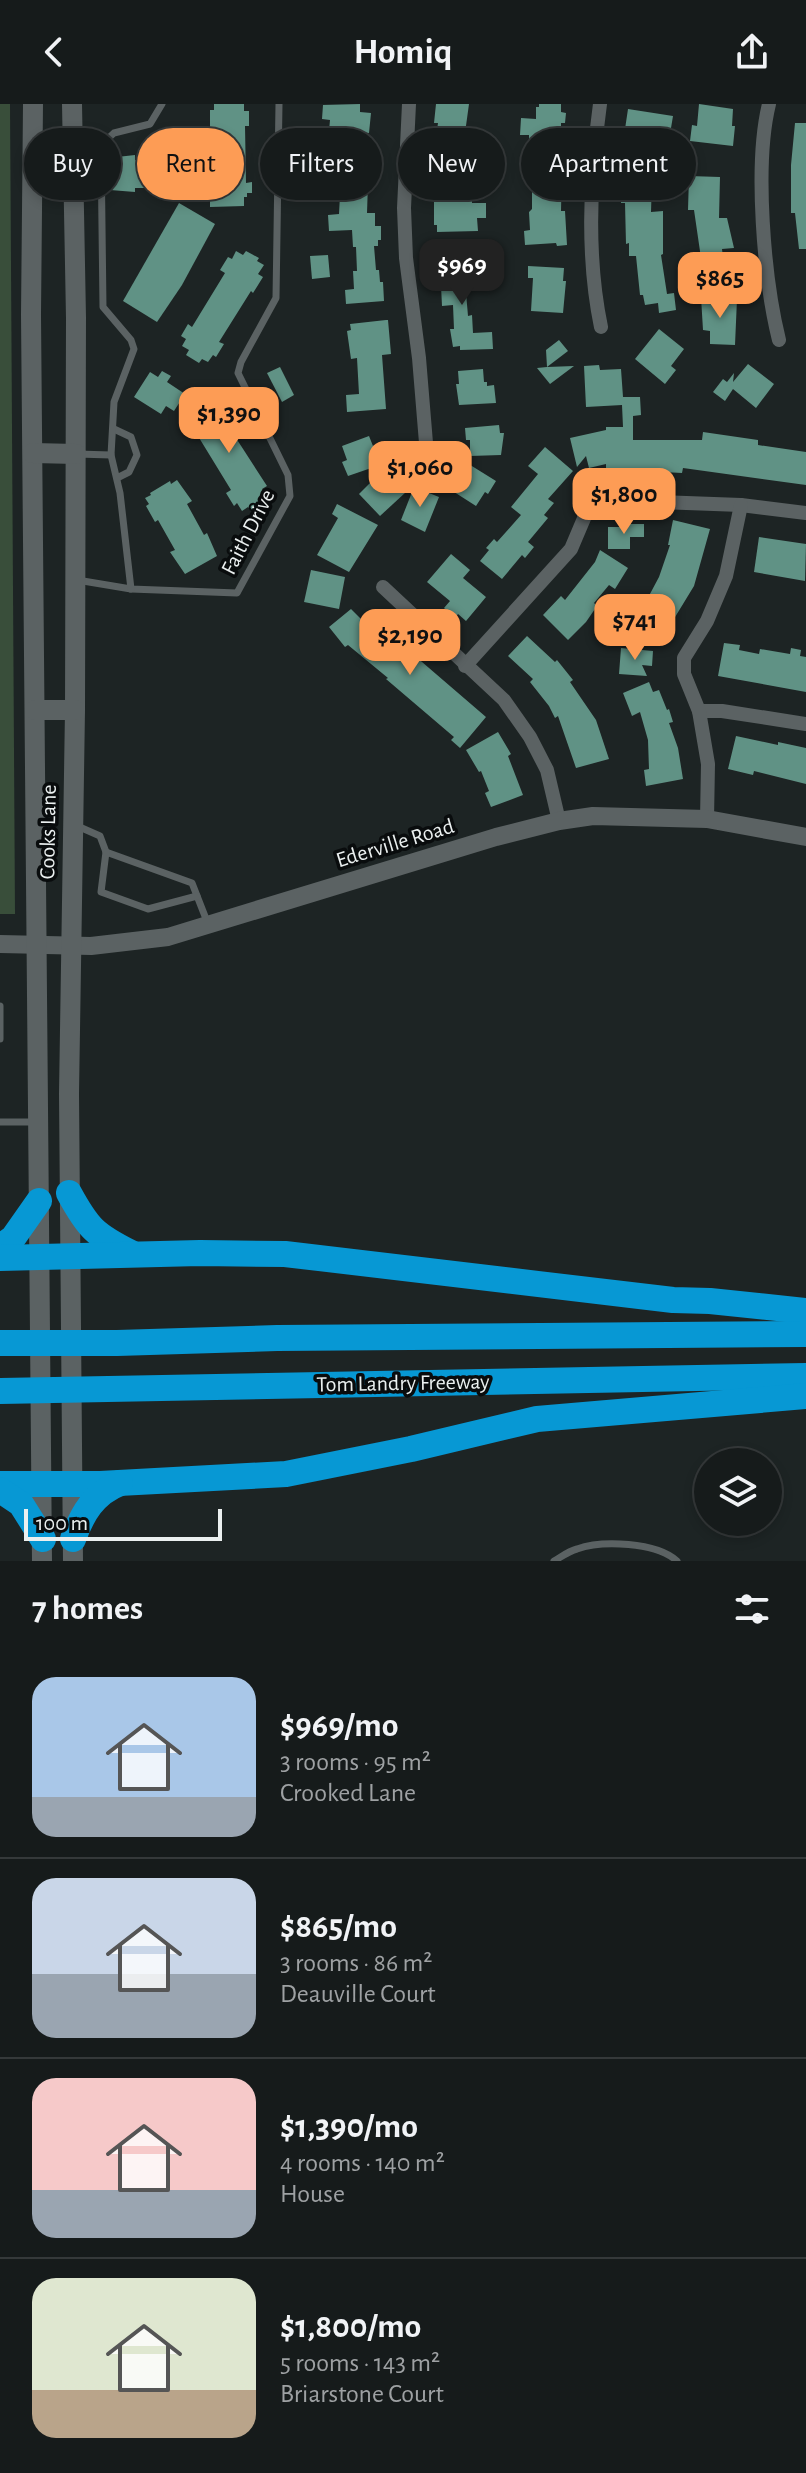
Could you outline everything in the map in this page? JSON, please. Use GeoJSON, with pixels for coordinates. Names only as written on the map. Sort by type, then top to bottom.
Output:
{"type":"FeatureCollection","features":[{"type":"Feature","properties":{"kind":"highway"},"geometry":{"type":"LineString","coordinates":[[69,1193],[95,1233],[134,1255]]}},
{"type":"Feature","properties":{"kind":"highway"},"geometry":{"type":"LineString","coordinates":[[0,1247],[13,1238],[39,1201]]}},
{"type":"Feature","properties":{"kind":"highway"},"geometry":{"type":"LineString","coordinates":[[0,1258],[285,1254],[673,1300],[806,1311]]}},
{"type":"Feature","properties":{"kind":"highway","name":"Tom Landry Freeway"},"geometry":{"type":"LineString","coordinates":[[0,1343],[806,1334]]}},
{"type":"Feature","properties":{"kind":"highway","name":"Tom Landry Freeway"},"geometry":{"type":"LineString","coordinates":[[0,1391],[806,1376]]}},
{"type":"Feature","properties":{"kind":"highway"},"geometry":{"type":"LineString","coordinates":[[0,1487],[286,1474],[537,1419],[806,1396]]}},
{"type":"Feature","properties":{"kind":"highway"},"geometry":{"type":"LineString","coordinates":[[73,1550],[81,1518],[88,1506],[111,1487],[123,1483]]}},
{"type":"Feature","properties":{"kind":"highway"},"geometry":{"type":"LineString","coordinates":[[0,1487],[21,1504],[42,1550]]}},
{"type":"Feature","properties":{"kind":"main road","name":"Cooks Lane"},"geometry":{"type":"LineString","coordinates":[[33,104],[31,315],[42,1550]]}},
{"type":"Feature","properties":{"kind":"main road","name":"Cooks Lane"},"geometry":{"type":"LineString","coordinates":[[72,104],[76,454],[69,1193],[73,1550]]}},
{"type":"Feature","properties":{"kind":"main road"},"geometry":{"type":"LineString","coordinates":[[33,453],[76,454]]}},
{"type":"Feature","properties":{"kind":"main road"},"geometry":{"type":"LineString","coordinates":[[35,710],[75,710]]}},
{"type":"Feature","properties":{"kind":"street"},"geometry":{"type":"LineString","coordinates":[[409,104],[404,208],[406,258],[427,455]]}},
{"type":"Feature","properties":{"kind":"street"},"geometry":{"type":"LineString","coordinates":[[600,104],[593,154],[593,277],[601,327]]}},
{"type":"Feature","properties":{"kind":"street"},"geometry":{"type":"LineString","coordinates":[[769,104],[762,158],[764,228],[772,310],[779,340]]}},
{"type":"Feature","properties":{"kind":"street"},"geometry":{"type":"LineString","coordinates":[[465,666],[571,549],[585,516],[599,504],[632,501],[741,505],[806,513]]}},
{"type":"Feature","properties":{"kind":"street"},"geometry":{"type":"LineString","coordinates":[[707,819],[708,764],[699,711],[684,674],[684,658],[707,621],[726,576],[741,505]]}},
{"type":"Feature","properties":{"kind":"street"},"geometry":{"type":"LineString","coordinates":[[383,587],[504,700],[530,737],[547,770],[559,821]]}},
{"type":"Feature","properties":{"kind":"street"},"geometry":{"type":"LineString","coordinates":[[699,711],[722,711],[806,724]]}},
{"type":"Feature","properties":{"kind":"street","name":"Ederville Road"},"geometry":{"type":"LineString","coordinates":[[0,944],[71,946],[168,937],[496,837],[593,816],[707,819],[806,837]]}},
{"type":"Feature","properties":{"kind":"lane"},"geometry":{"type":"LineString","coordinates":[[131,589],[117,478],[111,455],[114,402],[134,349],[131,340],[103,307],[101,145],[114,133],[150,124],[162,104]]}},
{"type":"Feature","properties":{"kind":"lane","name":"Faith Drive"},"geometry":{"type":"LineString","coordinates":[[75,579],[131,589],[237,593],[290,496],[288,475],[238,373],[276,298],[279,104]]}},
{"type":"Feature","properties":{"kind":"lane"},"geometry":{"type":"LineString","coordinates":[[114,429],[131,437],[137,455],[129,472],[117,478]]}},
{"type":"Feature","properties":{"kind":"lane"},"geometry":{"type":"LineString","coordinates":[[76,454],[111,455]]}},
{"type":"Feature","properties":{"kind":"lane"},"geometry":{"type":"LineString","coordinates":[[72,824],[100,836],[106,852],[101,892],[148,909],[197,896]]}},
{"type":"Feature","properties":{"kind":"lane"},"geometry":{"type":"LineString","coordinates":[[106,852],[192,883],[208,926]]}},
{"type":"Feature","properties":{"kind":"lane"},"geometry":{"type":"LineString","coordinates":[[130,872],[133,862]]}},
{"type":"Feature","properties":{"kind":"lane"},"geometry":{"type":"LineString","coordinates":[[145,878],[149,868]]}},
{"type":"Feature","properties":{"kind":"lane"},"geometry":{"type":"LineString","coordinates":[[0,1006],[0,1039]]}},
{"type":"Feature","properties":{"kind":"lane"},"geometry":{"type":"LineString","coordinates":[[0,1122],[37,1122]]}},
{"type":"Feature","properties":{"kind":"lane"},"geometry":{"type":"LineString","coordinates":[[554,1561],[578,1548],[631,1543],[669,1554],[677,1561]]}},
{"type":"Feature","properties":{"kind":"green space"},"geometry":{"type":"Polygon","coordinates":[[[0,104],[10,104],[15,914],[0,914],[0,104]]]}},
{"type":"Feature","properties":{"kind":"building"},"geometry":{"type":"Polygon","coordinates":[[[214,104],[244,104],[244,111],[249,111],[249,126],[245,126],[246,183],[252,182],[252,193],[247,193],[247,197],[244,197],[244,128],[210,128],[210,110],[214,110],[214,104]]]}},
{"type":"Feature","properties":{"kind":"building"},"geometry":{"type":"Polygon","coordinates":[[[360,104],[360,112],[371,113],[370,128],[329,128],[330,120],[322,119],[323,105],[360,104]]]}},
{"type":"Feature","properties":{"kind":"building"},"geometry":{"type":"Polygon","coordinates":[[[436,104],[469,104],[466,128],[437,128],[438,123],[434,123],[436,104]]]}},
{"type":"Feature","properties":{"kind":"building"},"geometry":{"type":"Polygon","coordinates":[[[539,104],[561,104],[561,112],[566,113],[565,123],[561,123],[561,128],[521,128],[520,135],[521,118],[536,119],[536,107],[539,104]]]}},
{"type":"Feature","properties":{"kind":"building"},"geometry":{"type":"Polygon","coordinates":[[[699,104],[733,109],[733,146],[696,142],[696,128],[692,128],[692,125],[697,126],[699,104]]]}},
{"type":"Feature","properties":{"kind":"building"},"geometry":{"type":"Polygon","coordinates":[[[628,109],[673,116],[671,128],[625,128],[628,109]]]}},
{"type":"Feature","properties":{"kind":"building"},"geometry":{"type":"Polygon","coordinates":[[[795,123],[806,123],[806,249],[799,249],[795,213],[791,213],[795,123]]]}},
{"type":"Feature","properties":{"kind":"building"},"geometry":{"type":"Polygon","coordinates":[[[135,155],[137,188],[135,192],[121,191],[121,157],[135,155]]]}},
{"type":"Feature","properties":{"kind":"building"},"geometry":{"type":"Polygon","coordinates":[[[696,176],[720,177],[719,218],[727,218],[734,248],[722,249],[724,265],[709,266],[708,257],[701,258],[694,210],[688,210],[688,200],[696,200],[696,176]]]}},
{"type":"Feature","properties":{"kind":"building"},"geometry":{"type":"Polygon","coordinates":[[[210,200],[244,200],[244,206],[210,207],[210,200]]]}},
{"type":"Feature","properties":{"kind":"building"},"geometry":{"type":"Polygon","coordinates":[[[340,200],[367,200],[367,213],[375,213],[375,226],[381,226],[381,240],[378,240],[378,246],[374,246],[376,270],[379,270],[380,282],[383,282],[384,301],[346,304],[345,290],[354,289],[356,247],[353,247],[352,230],[329,231],[328,215],[339,214],[340,200]]]}},
{"type":"Feature","properties":{"kind":"building"},"geometry":{"type":"Polygon","coordinates":[[[434,200],[486,203],[486,218],[477,218],[478,231],[437,232],[437,225],[434,225],[434,200]]]}},
{"type":"Feature","properties":{"kind":"building"},"geometry":{"type":"Polygon","coordinates":[[[532,200],[561,200],[567,245],[525,245],[524,231],[530,230],[529,212],[532,200]]]}},
{"type":"Feature","properties":{"kind":"building"},"geometry":{"type":"Polygon","coordinates":[[[621,200],[651,200],[651,212],[663,211],[661,255],[667,294],[674,293],[676,310],[659,313],[658,303],[645,305],[643,295],[640,295],[636,256],[629,256],[629,243],[626,244],[625,203],[621,203],[621,200]]]}},
{"type":"Feature","properties":{"kind":"building"},"geometry":{"type":"Polygon","coordinates":[[[179,203],[215,224],[182,285],[157,322],[123,301],[179,203]]]}},
{"type":"Feature","properties":{"kind":"building"},"geometry":{"type":"Polygon","coordinates":[[[236,251],[243,255],[246,251],[259,258],[257,261],[264,265],[258,274],[263,277],[219,342],[224,344],[216,357],[213,355],[208,362],[202,359],[199,363],[186,355],[189,350],[182,346],[186,339],[181,336],[188,324],[192,327],[225,273],[220,270],[236,251]]]}},
{"type":"Feature","properties":{"kind":"building"},"geometry":{"type":"Polygon","coordinates":[[[328,255],[330,277],[312,279],[310,256],[328,255]]]}},
{"type":"Feature","properties":{"kind":"building"},"geometry":{"type":"Polygon","coordinates":[[[472,261],[474,280],[465,281],[468,316],[472,315],[473,333],[492,332],[493,349],[460,350],[460,346],[453,347],[450,329],[454,329],[453,305],[442,306],[440,265],[472,261]]]}},
{"type":"Feature","properties":{"kind":"building"},"geometry":{"type":"Polygon","coordinates":[[[528,266],[564,268],[563,313],[531,311],[533,278],[528,278],[528,266]]]}},
{"type":"Feature","properties":{"kind":"building"},"geometry":{"type":"Polygon","coordinates":[[[701,297],[737,299],[735,345],[710,344],[710,331],[703,330],[701,297]]]}},
{"type":"Feature","properties":{"kind":"building"},"geometry":{"type":"Polygon","coordinates":[[[388,320],[391,354],[382,355],[386,409],[347,412],[346,395],[359,394],[357,358],[351,359],[347,331],[351,330],[350,324],[388,320]]]}},
{"type":"Feature","properties":{"kind":"building"},"geometry":{"type":"Polygon","coordinates":[[[659,329],[684,349],[671,366],[676,370],[665,384],[635,359],[659,329]]]}},
{"type":"Feature","properties":{"kind":"building"},"geometry":{"type":"Polygon","coordinates":[[[559,340],[568,351],[547,367],[546,350],[559,340]]]}},
{"type":"Feature","properties":{"kind":"building"},"geometry":{"type":"Polygon","coordinates":[[[748,364],[774,384],[756,408],[733,389],[725,401],[713,392],[723,379],[727,382],[734,373],[733,382],[748,364]]]}},
{"type":"Feature","properties":{"kind":"building"},"geometry":{"type":"Polygon","coordinates":[[[599,365],[600,370],[621,369],[623,397],[640,397],[641,415],[633,416],[633,440],[702,440],[703,432],[758,440],[758,445],[806,452],[806,485],[683,468],[682,473],[606,469],[606,464],[589,468],[586,456],[577,467],[570,438],[606,430],[606,427],[623,427],[622,405],[586,407],[584,366],[599,365]]]}},
{"type":"Feature","properties":{"kind":"building"},"geometry":{"type":"Polygon","coordinates":[[[574,366],[550,384],[537,368],[574,366]]]}},
{"type":"Feature","properties":{"kind":"building"},"geometry":{"type":"Polygon","coordinates":[[[280,367],[294,395],[282,402],[267,373],[280,367]]]}},
{"type":"Feature","properties":{"kind":"building"},"geometry":{"type":"Polygon","coordinates":[[[483,369],[484,382],[487,386],[494,385],[496,403],[459,405],[458,371],[483,369]]]}},
{"type":"Feature","properties":{"kind":"building"},"geometry":{"type":"Polygon","coordinates":[[[162,371],[171,376],[167,382],[185,394],[174,411],[166,406],[161,414],[134,397],[150,372],[158,377],[162,371]]]}},
{"type":"Feature","properties":{"kind":"building"},"geometry":{"type":"Polygon","coordinates":[[[207,398],[210,403],[215,399],[221,408],[225,405],[232,416],[225,421],[267,486],[262,489],[268,497],[262,501],[264,505],[252,512],[248,507],[242,511],[237,503],[234,506],[226,493],[231,490],[190,423],[195,420],[189,410],[207,398]]]}},
{"type":"Feature","properties":{"kind":"building"},"geometry":{"type":"Polygon","coordinates":[[[499,425],[500,433],[504,433],[501,455],[470,456],[470,440],[466,440],[465,428],[499,425]]]}},
{"type":"Feature","properties":{"kind":"building"},"geometry":{"type":"Polygon","coordinates":[[[369,436],[375,445],[380,465],[348,476],[342,462],[347,460],[342,446],[369,436]]]}},
{"type":"Feature","properties":{"kind":"building"},"geometry":{"type":"Polygon","coordinates":[[[545,447],[573,471],[548,499],[554,503],[544,515],[548,518],[528,542],[534,547],[525,558],[522,555],[502,579],[480,561],[494,539],[497,542],[521,515],[511,507],[538,474],[528,466],[545,447]]]}},
{"type":"Feature","properties":{"kind":"building"},"geometry":{"type":"Polygon","coordinates":[[[467,463],[496,481],[476,506],[451,490],[467,463]]]}},
{"type":"Feature","properties":{"kind":"building"},"geometry":{"type":"Polygon","coordinates":[[[383,470],[406,492],[380,516],[359,494],[383,470]]]}},
{"type":"Feature","properties":{"kind":"building"},"geometry":{"type":"Polygon","coordinates":[[[177,480],[192,501],[187,504],[204,535],[207,533],[217,556],[185,574],[170,552],[175,550],[158,520],[155,522],[145,498],[170,481],[171,484],[177,480]]]}},
{"type":"Feature","properties":{"kind":"building"},"geometry":{"type":"Polygon","coordinates":[[[414,487],[439,497],[425,532],[401,520],[414,487]]]}},
{"type":"Feature","properties":{"kind":"building"},"geometry":{"type":"Polygon","coordinates":[[[337,504],[378,525],[349,572],[317,555],[338,518],[332,514],[337,504]]]}},
{"type":"Feature","properties":{"kind":"building"},"geometry":{"type":"Polygon","coordinates":[[[673,520],[710,529],[694,586],[658,645],[626,627],[638,605],[643,607],[659,577],[670,545],[673,520]]]}},
{"type":"Feature","properties":{"kind":"building"},"geometry":{"type":"Polygon","coordinates":[[[628,524],[644,524],[644,537],[630,537],[630,549],[608,549],[608,527],[628,527],[628,524]]]}},
{"type":"Feature","properties":{"kind":"building"},"geometry":{"type":"Polygon","coordinates":[[[759,537],[806,544],[805,581],[754,572],[759,537]]]}},
{"type":"Feature","properties":{"kind":"building"},"geometry":{"type":"Polygon","coordinates":[[[600,550],[628,568],[615,589],[609,585],[594,603],[597,606],[586,622],[568,640],[543,615],[561,596],[565,600],[595,562],[600,550]]]}},
{"type":"Feature","properties":{"kind":"building"},"geometry":{"type":"Polygon","coordinates":[[[451,554],[470,570],[463,578],[486,597],[466,621],[458,614],[455,618],[444,608],[450,601],[427,582],[451,554]]]}},
{"type":"Feature","properties":{"kind":"building"},"geometry":{"type":"Polygon","coordinates":[[[311,570],[345,577],[339,609],[304,602],[311,570]]]}},
{"type":"Feature","properties":{"kind":"building"},"geometry":{"type":"Polygon","coordinates":[[[351,609],[373,631],[379,625],[486,717],[460,748],[451,740],[454,737],[388,678],[348,645],[345,647],[329,627],[351,609]]]}},
{"type":"Feature","properties":{"kind":"building"},"geometry":{"type":"Polygon","coordinates":[[[527,636],[555,662],[557,660],[573,680],[570,682],[596,720],[609,759],[576,768],[558,716],[555,718],[530,682],[533,679],[508,656],[527,636]]]}},
{"type":"Feature","properties":{"kind":"building"},"geometry":{"type":"Polygon","coordinates":[[[724,643],[740,645],[739,650],[759,654],[760,649],[790,654],[791,648],[801,650],[800,656],[806,657],[806,692],[718,676],[724,643]]]}},
{"type":"Feature","properties":{"kind":"building"},"geometry":{"type":"Polygon","coordinates":[[[621,648],[653,651],[652,666],[642,665],[647,676],[619,674],[621,648]]]}},
{"type":"Feature","properties":{"kind":"building"},"geometry":{"type":"Polygon","coordinates":[[[649,682],[653,692],[659,690],[669,709],[673,722],[669,723],[678,748],[683,779],[646,786],[644,770],[649,769],[648,740],[640,712],[632,716],[623,693],[649,682]]]}},
{"type":"Feature","properties":{"kind":"building"},"geometry":{"type":"Polygon","coordinates":[[[498,732],[511,754],[508,756],[523,795],[491,807],[481,771],[466,750],[498,732]]]}},
{"type":"Feature","properties":{"kind":"building"},"geometry":{"type":"Polygon","coordinates":[[[736,736],[806,748],[806,784],[754,771],[753,775],[728,769],[736,736]]]}}]}
